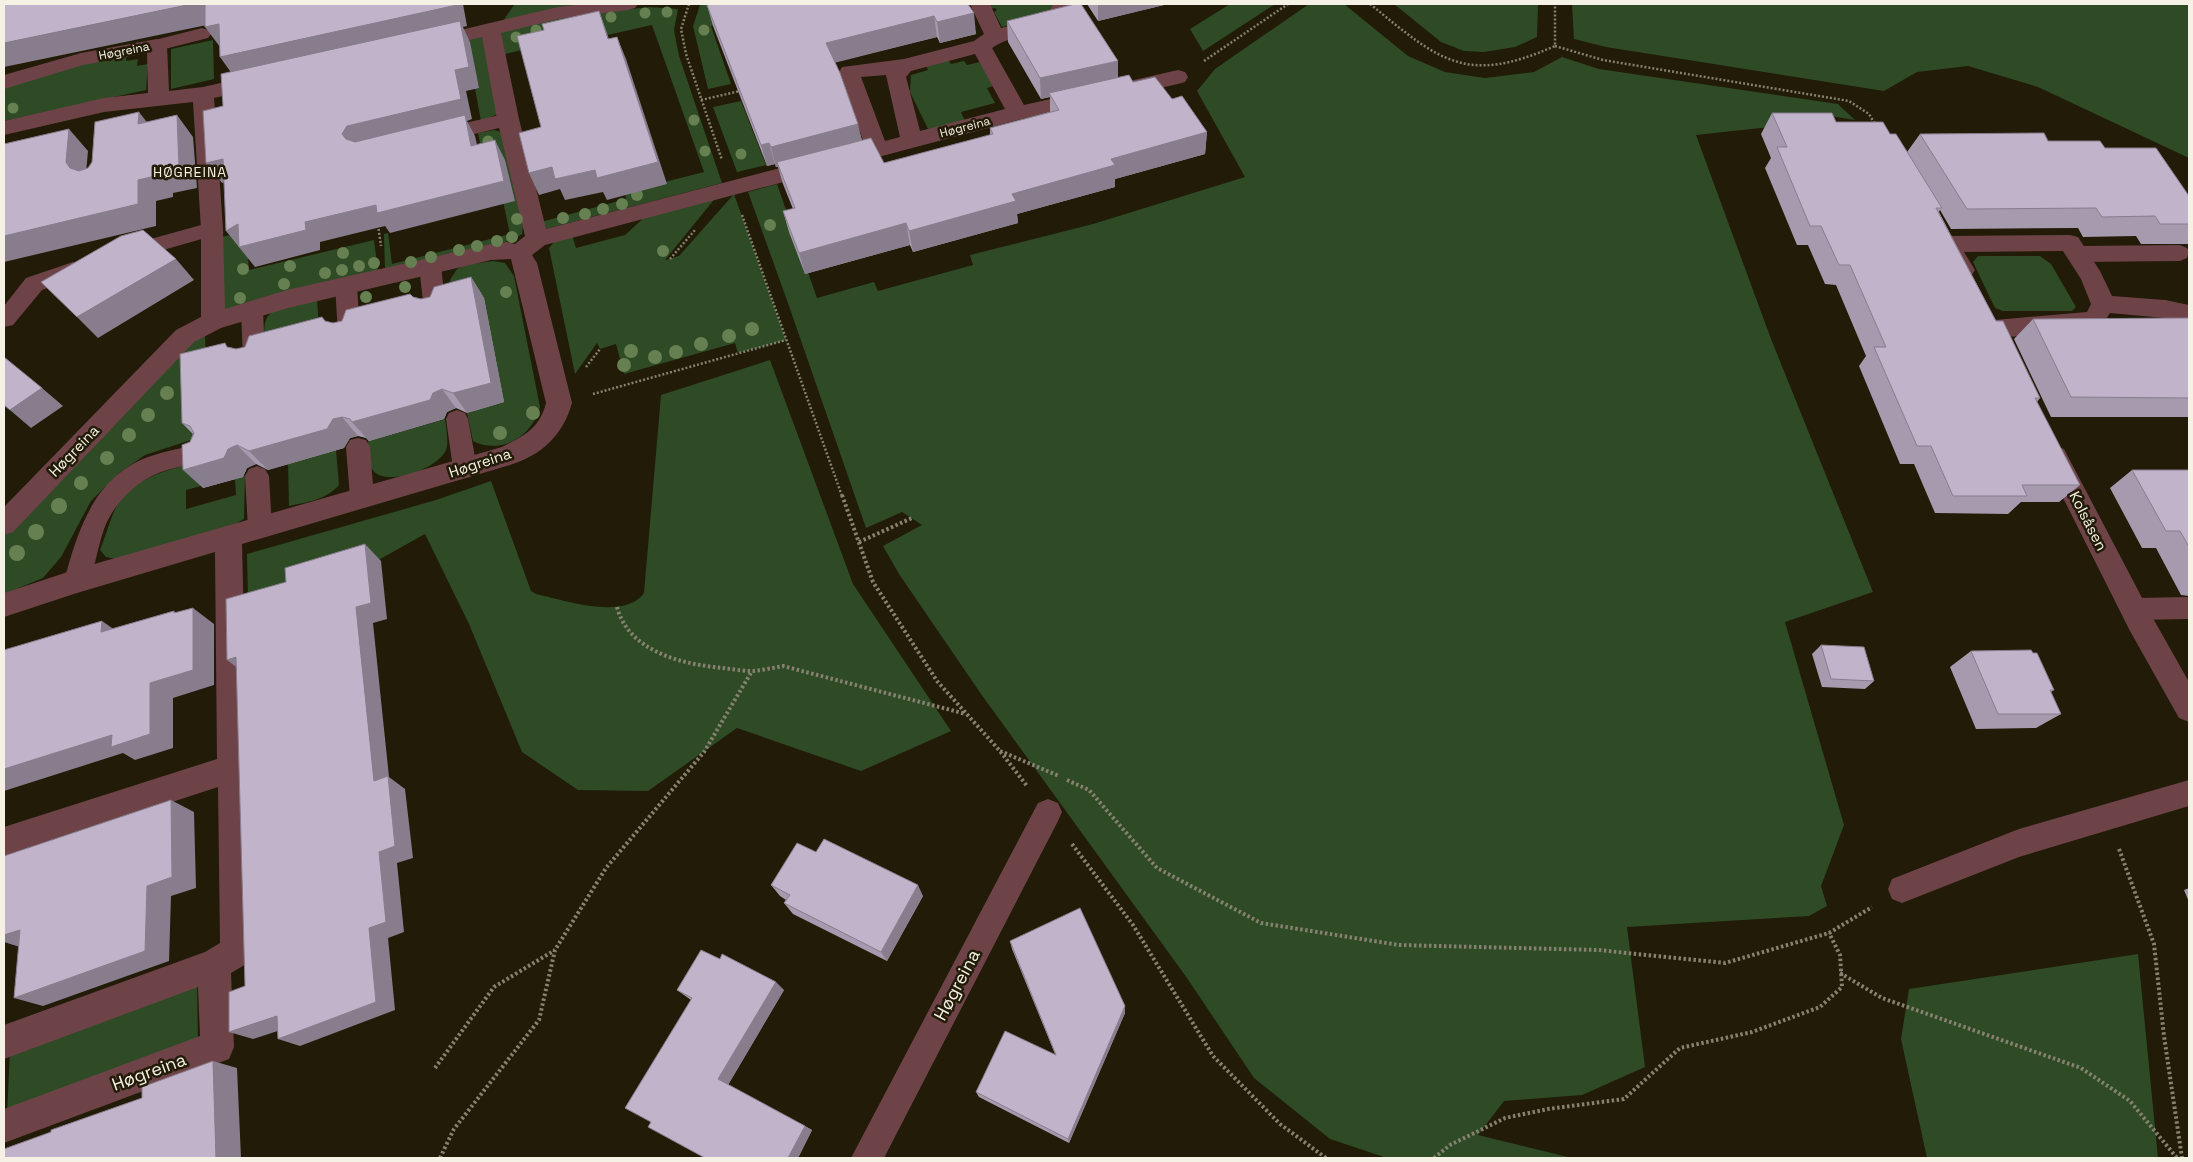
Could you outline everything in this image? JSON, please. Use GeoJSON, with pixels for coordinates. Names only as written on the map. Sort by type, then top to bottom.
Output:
{"type":"FeatureCollection","features":[{"type":"Feature","properties":{"kind":"street"},"geometry":{"type":"LineString","coordinates":[[408,48],[558,14],[628,4]]}},
{"type":"Feature","properties":{"kind":"street"},"geometry":{"type":"LineString","coordinates":[[980,4],[988,41],[1018,113]]}},
{"type":"Feature","properties":{"kind":"street"},"geometry":{"type":"LineString","coordinates":[[878,151],[849,72],[904,66],[988,41],[1052,20],[1062,13],[1063,4]]}},
{"type":"Feature","properties":{"kind":"street"},"geometry":{"type":"LineString","coordinates":[[490,29],[508,119],[528,246],[525,263],[558,403]]}},
{"type":"Feature","properties":{"kind":"street","name":"Høgreina"},"geometry":{"type":"LineString","coordinates":[[4,82],[81,60],[157,45],[159,100]]}},
{"type":"Feature","properties":{"kind":"street"},"geometry":{"type":"LineString","coordinates":[[904,66],[895,76],[912,141]]}},
{"type":"Feature","properties":{"kind":"street"},"geometry":{"type":"LineString","coordinates":[[4,128],[103,115],[159,100],[203,94],[276,77]]}},
{"type":"Feature","properties":{"kind":"street","name":"Høgreina"},"geometry":{"type":"LineString","coordinates":[[4,524],[185,336],[213,322],[346,285],[491,252],[528,246],[732,187],[878,151],[1018,113],[1178,77]]}},
{"type":"Feature","properties":{"kind":"street"},"geometry":{"type":"LineString","coordinates":[[203,94],[212,229],[213,322]]}},
{"type":"Feature","properties":{"kind":"street"},"geometry":{"type":"LineString","coordinates":[[1972,286],[1943,236],[2070,243],[2092,277],[2103,304]]}},
{"type":"Feature","properties":{"kind":"street"},"geometry":{"type":"LineString","coordinates":[[2103,304],[2165,309],[2189,314]]}},
{"type":"Feature","properties":{"kind":"street"},"geometry":{"type":"LineString","coordinates":[[2008,355],[1991,321],[2088,322],[2095,318],[2103,304]]}},
{"type":"Feature","properties":{"kind":"street","name":"Høgreina"},"geometry":{"type":"LineString","coordinates":[[4,604],[510,455],[543,436],[555,420],[558,403]]}},
{"type":"Feature","properties":{"kind":"street","name":"Kolsåsen"},"geometry":{"type":"LineString","coordinates":[[2045,434],[2134,609],[2189,708]]}},
{"type":"Feature","properties":{"kind":"street"},"geometry":{"type":"LineString","coordinates":[[4,1042],[214,965],[236,951],[228,537]]}},
{"type":"Feature","properties":{"kind":"street"},"geometry":{"type":"LineString","coordinates":[[4,842],[231,769]]}},
{"type":"Feature","properties":{"kind":"street","name":"Høgreina"},"geometry":{"type":"LineString","coordinates":[[4,1126],[217,1047],[214,965]]}},
{"type":"Feature","properties":{"kind":"lane","name":"Høgreina"},"geometry":{"type":"LineString","coordinates":[[157,45],[202,34]]}},
{"type":"Feature","properties":{"kind":"lane"},"geometry":{"type":"LineString","coordinates":[[421,140],[508,119]]}},
{"type":"Feature","properties":{"kind":"lane"},"geometry":{"type":"LineString","coordinates":[[5,319],[34,284],[138,248],[212,229]]}},
{"type":"Feature","properties":{"kind":"lane"},"geometry":{"type":"LineString","coordinates":[[2077,254],[2180,253]]}},
{"type":"Feature","properties":{"kind":"lane"},"geometry":{"type":"LineString","coordinates":[[430,266],[435,310]]}},
{"type":"Feature","properties":{"kind":"lane"},"geometry":{"type":"LineString","coordinates":[[346,285],[350,334]]}},
{"type":"Feature","properties":{"kind":"lane"},"geometry":{"type":"LineString","coordinates":[[252,310],[254,359]]}},
{"type":"Feature","properties":{"kind":"lane"},"geometry":{"type":"LineString","coordinates":[[457,419],[465,468]]}},
{"type":"Feature","properties":{"kind":"lane"},"geometry":{"type":"LineString","coordinates":[[358,447],[362,498]]}},
{"type":"Feature","properties":{"kind":"lane"},"geometry":{"type":"LineString","coordinates":[[77,581],[89,532],[105,500],[127,480],[152,466],[200,452]]}},
{"type":"Feature","properties":{"kind":"lane"},"geometry":{"type":"LineString","coordinates":[[257,476],[260,528]]}},
{"type":"Feature","properties":{"kind":"lane"},"geometry":{"type":"LineString","coordinates":[[2134,609],[2189,608]]}},
{"type":"Feature","properties":{"kind":"lane"},"geometry":{"type":"LineString","coordinates":[[1902,889],[2019,843],[2189,793]]}},
{"type":"Feature","properties":{"kind":"lane","name":"Høgreina"},"geometry":{"type":"LineString","coordinates":[[867,1158],[1048,812]]}},
{"type":"Feature","properties":{"kind":"path"},"geometry":{"type":"LineString","coordinates":[[689,4],[681,29],[686,54],[786,340],[874,582],[937,681],[1000,750],[1133,925],[1213,1056],[1280,1124],[1326,1158]]}},
{"type":"Feature","properties":{"kind":"path"},"geometry":{"type":"LineString","coordinates":[[1178,77],[1220,52],[1288,4]]}},
{"type":"Feature","properties":{"kind":"path"},"geometry":{"type":"LineString","coordinates":[[1370,4],[1430,50],[1454,62],[1487,66],[1507,64],[1556,46],[1603,60],[1849,101],[1869,114],[1879,129]]}},
{"type":"Feature","properties":{"kind":"path"},"geometry":{"type":"LineString","coordinates":[[1555,4],[1556,46]]}},
{"type":"Feature","properties":{"kind":"path"},"geometry":{"type":"LineString","coordinates":[[701,100],[748,89]]}},
{"type":"Feature","properties":{"kind":"path"},"geometry":{"type":"LineString","coordinates":[[378,224],[386,276]]}},
{"type":"Feature","properties":{"kind":"path"},"geometry":{"type":"LineString","coordinates":[[558,403],[786,340]]}},
{"type":"Feature","properties":{"kind":"path"},"geometry":{"type":"LineString","coordinates":[[859,542],[912,518]]}},
{"type":"Feature","properties":{"kind":"path"},"geometry":{"type":"LineString","coordinates":[[617,608],[620,618],[632,635],[660,654],[695,665],[752,671],[783,666],[967,714]]}},
{"type":"Feature","properties":{"kind":"path"},"geometry":{"type":"LineString","coordinates":[[440,1158],[454,1129],[539,1020],[555,950],[606,868],[704,752],[752,671]]}},
{"type":"Feature","properties":{"kind":"path"},"geometry":{"type":"LineString","coordinates":[[1000,750],[1090,790],[1157,868],[1260,923],[1399,945],[1598,950],[1725,963],[1829,933],[1902,889]]}},
{"type":"Feature","properties":{"kind":"path"},"geometry":{"type":"LineString","coordinates":[[2107,818],[2154,944],[2164,1036],[2182,1158]]}},
{"type":"Feature","properties":{"kind":"path"},"geometry":{"type":"LineString","coordinates":[[1434,1158],[1450,1145],[1505,1118],[1548,1109],[1624,1099],[1680,1048],[1752,1032],[1820,1007],[1842,987],[1840,955],[1829,933]]}},
{"type":"Feature","properties":{"kind":"path"},"geometry":{"type":"LineString","coordinates":[[435,1068],[494,987],[555,950]]}},
{"type":"Feature","properties":{"kind":"path"},"geometry":{"type":"LineString","coordinates":[[1840,973],[1882,998],[2082,1068],[2130,1101],[2177,1158]]}},
{"type":"Feature","properties":{"kind":"green space"},"geometry":{"type":"Polygon","coordinates":[[[511,4],[587,4],[569,6],[503,21],[514,5],[511,4]]]}},
{"type":"Feature","properties":{"kind":"green space"},"geometry":{"type":"Polygon","coordinates":[[[804,4],[711,26],[731,84],[708,89],[693,26],[700,5],[804,4]]]}},
{"type":"Feature","properties":{"kind":"green space"},"geometry":{"type":"Polygon","coordinates":[[[987,4],[1056,4],[1048,16],[1002,27],[994,12],[997,10],[995,8],[990,9],[987,4]]]}},
{"type":"Feature","properties":{"kind":"green space"},"geometry":{"type":"Polygon","coordinates":[[[1230,4],[1275,4],[1203,51],[1190,29],[1230,4]]]}},
{"type":"Feature","properties":{"kind":"green space"},"geometry":{"type":"Polygon","coordinates":[[[1309,4],[1344,4],[1408,56],[1445,72],[1485,78],[1534,72],[1562,57],[1599,69],[1838,104],[1855,120],[1830,116],[1770,127],[1696,135],[1771,339],[1873,592],[1785,622],[1844,825],[1821,886],[1827,906],[1809,916],[1627,927],[1645,1067],[1582,1095],[1504,1101],[1478,1135],[1572,1158],[1387,1158],[1330,1139],[1254,1078],[1187,978],[981,694],[899,574],[883,546],[922,525],[902,512],[866,528],[748,192],[777,184],[817,298],[874,282],[878,291],[973,265],[970,255],[1093,224],[1245,177],[1197,91],[1215,69],[1309,4]]]}},
{"type":"Feature","properties":{"kind":"green space"},"geometry":{"type":"Polygon","coordinates":[[[1394,4],[1538,4],[1537,37],[1515,47],[1484,52],[1464,51],[1441,42],[1394,4]]]}},
{"type":"Feature","properties":{"kind":"green space"},"geometry":{"type":"Polygon","coordinates":[[[1572,4],[2189,4],[2189,158],[2038,87],[1968,66],[1917,72],[1884,91],[1606,47],[1574,39],[1572,4]]]}},
{"type":"Feature","properties":{"kind":"green space"},"geometry":{"type":"Polygon","coordinates":[[[649,7],[678,9],[674,30],[679,56],[722,183],[542,230],[541,222],[626,199],[625,192],[704,172],[652,25],[563,45],[548,44],[505,54],[500,32],[563,17],[649,7]]]}},
{"type":"Feature","properties":{"kind":"green space"},"geometry":{"type":"Polygon","coordinates":[[[474,35],[482,36],[498,114],[481,121],[468,51],[419,62],[474,35]]]}},
{"type":"Feature","properties":{"kind":"green space"},"geometry":{"type":"Polygon","coordinates":[[[213,40],[214,79],[171,89],[171,49],[213,40]]]}},
{"type":"Feature","properties":{"kind":"green space"},"geometry":{"type":"Polygon","coordinates":[[[126,54],[126,61],[138,59],[137,66],[148,64],[146,90],[4,121],[4,87],[67,67],[126,54]]]}},
{"type":"Feature","properties":{"kind":"green space"},"geometry":{"type":"Polygon","coordinates":[[[948,59],[951,64],[964,61],[967,65],[980,62],[993,86],[987,88],[995,103],[961,112],[965,121],[929,131],[910,92],[911,75],[928,70],[926,65],[948,59]]]}},
{"type":"Feature","properties":{"kind":"green space"},"geometry":{"type":"Polygon","coordinates":[[[741,101],[766,165],[737,172],[713,107],[741,101]]]}},
{"type":"Feature","properties":{"kind":"green space"},"geometry":{"type":"Polygon","coordinates":[[[494,130],[502,132],[523,226],[522,234],[513,240],[385,270],[384,234],[388,233],[392,264],[510,234],[491,145],[481,148],[478,133],[494,130]]]}},
{"type":"Feature","properties":{"kind":"green space"},"geometry":{"type":"Polygon","coordinates":[[[734,194],[786,340],[738,353],[735,343],[624,374],[616,344],[600,349],[597,343],[575,374],[549,248],[556,240],[572,235],[576,248],[625,235],[647,215],[717,196],[665,260],[679,256],[734,194]]]}},
{"type":"Feature","properties":{"kind":"green space"},"geometry":{"type":"Polygon","coordinates":[[[246,232],[249,270],[374,240],[378,272],[222,312],[221,237],[246,232]]]}},
{"type":"Feature","properties":{"kind":"green space"},"geometry":{"type":"Polygon","coordinates":[[[1978,256],[2040,256],[2051,264],[2076,307],[2072,311],[2003,311],[1995,308],[1973,262],[1978,256]]]}},
{"type":"Feature","properties":{"kind":"green space"},"geometry":{"type":"Polygon","coordinates":[[[493,261],[505,263],[514,276],[540,407],[536,418],[523,435],[514,441],[494,446],[473,441],[467,413],[502,402],[453,306],[450,280],[457,269],[465,265],[493,261]]]}},
{"type":"Feature","properties":{"kind":"green space"},"geometry":{"type":"Polygon","coordinates":[[[317,299],[320,342],[267,356],[264,331],[268,317],[286,305],[317,299]]]}},
{"type":"Feature","properties":{"kind":"green space"},"geometry":{"type":"Polygon","coordinates":[[[205,333],[206,372],[200,437],[145,455],[119,473],[91,501],[61,557],[43,578],[4,594],[4,536],[189,342],[205,333]]]}},
{"type":"Feature","properties":{"kind":"green space"},"geometry":{"type":"Polygon","coordinates":[[[770,360],[853,584],[951,731],[861,771],[737,728],[648,791],[578,790],[522,752],[469,624],[425,534],[373,563],[248,600],[247,554],[436,500],[491,481],[531,591],[536,594],[577,604],[593,606],[623,606],[635,601],[644,593],[661,395],[770,360]]]}},
{"type":"Feature","properties":{"kind":"green space"},"geometry":{"type":"Polygon","coordinates":[[[445,419],[447,447],[441,457],[434,463],[404,476],[385,477],[374,471],[369,459],[368,441],[445,419]]]}},
{"type":"Feature","properties":{"kind":"green space"},"geometry":{"type":"Polygon","coordinates":[[[336,450],[339,485],[322,497],[289,506],[288,464],[336,450]]]}},
{"type":"Feature","properties":{"kind":"green space"},"geometry":{"type":"Polygon","coordinates":[[[201,461],[201,486],[186,490],[186,509],[236,495],[235,479],[245,476],[244,519],[233,525],[116,559],[106,557],[100,550],[121,499],[138,484],[147,479],[201,461]]]}},
{"type":"Feature","properties":{"kind":"green space"},"geometry":{"type":"Polygon","coordinates":[[[2138,954],[2158,1158],[1927,1158],[1901,1039],[1909,989],[2138,954]]]}},
{"type":"Feature","properties":{"kind":"green space"},"geometry":{"type":"Polygon","coordinates":[[[197,981],[198,1042],[7,1114],[10,1050],[197,981]]]}},
{"type":"Feature","properties":{"kind":"building"},"geometry":{"type":"Polygon","coordinates":[[[4,4],[199,4],[4,43],[4,4]]]}},
{"type":"Feature","properties":{"kind":"building"},"geometry":{"type":"Polygon","coordinates":[[[205,4],[457,5],[220,57],[219,24],[205,27],[205,4]]]}},
{"type":"Feature","properties":{"kind":"building"},"geometry":{"type":"Polygon","coordinates":[[[968,4],[974,13],[937,22],[934,16],[826,43],[840,73],[858,124],[771,147],[769,143],[761,145],[707,5],[968,4]]]}},
{"type":"Feature","properties":{"kind":"building"},"geometry":{"type":"Polygon","coordinates":[[[1081,4],[1118,61],[1040,78],[1007,21],[1081,4]]]}},
{"type":"Feature","properties":{"kind":"building"},"geometry":{"type":"Polygon","coordinates":[[[599,11],[608,39],[617,37],[658,162],[597,178],[595,170],[555,179],[552,167],[529,173],[519,133],[541,127],[517,36],[544,30],[542,24],[599,11]]]}},
{"type":"Feature","properties":{"kind":"building"},"geometry":{"type":"Polygon","coordinates":[[[460,21],[469,67],[455,70],[461,99],[347,126],[342,134],[346,139],[355,142],[465,115],[471,146],[495,140],[504,181],[377,213],[376,205],[305,222],[306,230],[239,247],[238,224],[226,231],[223,159],[206,163],[203,111],[223,106],[221,74],[460,21]]]}},
{"type":"Feature","properties":{"kind":"building"},"geometry":{"type":"Polygon","coordinates":[[[1129,75],[1133,82],[1155,77],[1172,99],[1182,96],[1207,132],[1111,159],[1115,165],[1012,194],[1016,201],[909,231],[906,223],[799,253],[783,211],[795,208],[777,162],[871,138],[884,163],[993,134],[990,128],[1059,110],[1049,93],[1129,75]]]}},
{"type":"Feature","properties":{"kind":"building"},"geometry":{"type":"Polygon","coordinates":[[[139,112],[138,124],[177,115],[179,167],[156,172],[155,176],[138,180],[138,204],[4,236],[4,144],[69,129],[66,162],[70,168],[79,171],[88,168],[92,162],[95,122],[139,112]]]}},
{"type":"Feature","properties":{"kind":"building"},"geometry":{"type":"Polygon","coordinates":[[[1772,113],[1832,113],[1836,122],[1883,122],[1890,134],[1896,134],[1942,208],[1936,208],[1996,321],[2003,321],[2040,398],[2035,398],[2080,485],[2022,485],[2027,496],[1953,496],[1931,446],[1917,446],[1874,347],[1886,347],[1850,265],[1839,265],[1821,226],[1810,226],[1777,147],[1787,147],[1772,113]]]}},
{"type":"Feature","properties":{"kind":"building"},"geometry":{"type":"Polygon","coordinates":[[[2044,133],[2048,141],[2100,141],[2105,148],[2156,148],[2189,196],[2189,224],[2160,224],[2155,216],[2102,217],[2096,208],[1967,209],[1920,134],[2044,133]]]}},
{"type":"Feature","properties":{"kind":"building"},"geometry":{"type":"Polygon","coordinates":[[[143,230],[176,259],[77,317],[41,282],[121,236],[143,230]]]}},
{"type":"Feature","properties":{"kind":"building"},"geometry":{"type":"Polygon","coordinates":[[[471,277],[491,383],[453,393],[442,389],[433,393],[430,400],[352,422],[350,419],[342,417],[333,419],[327,429],[249,451],[237,445],[228,449],[224,458],[183,470],[182,445],[190,442],[194,433],[190,426],[182,423],[180,354],[225,343],[227,347],[236,349],[245,347],[249,336],[322,317],[325,321],[333,323],[342,321],[346,310],[410,294],[421,299],[430,297],[434,287],[471,277]]]}},
{"type":"Feature","properties":{"kind":"building"},"geometry":{"type":"Polygon","coordinates":[[[2189,318],[2189,398],[2071,397],[2033,319],[2189,318]]]}},
{"type":"Feature","properties":{"kind":"building"},"geometry":{"type":"Polygon","coordinates":[[[4,357],[42,388],[10,410],[4,405],[4,357]]]}},
{"type":"Feature","properties":{"kind":"building"},"geometry":{"type":"Polygon","coordinates":[[[2132,470],[2189,470],[2189,547],[2180,531],[2166,531],[2132,470]]]}},
{"type":"Feature","properties":{"kind":"building"},"geometry":{"type":"Polygon","coordinates":[[[365,544],[371,603],[356,607],[374,781],[388,776],[395,846],[379,852],[386,922],[369,928],[376,1002],[278,1039],[277,1016],[229,1032],[229,992],[245,986],[236,657],[227,660],[226,599],[286,582],[285,568],[365,544]]]}},
{"type":"Feature","properties":{"kind":"building"},"geometry":{"type":"Polygon","coordinates":[[[193,608],[193,670],[150,683],[150,734],[111,747],[112,735],[4,769],[4,650],[102,621],[101,632],[174,611],[174,613],[193,608]]]}},
{"type":"Feature","properties":{"kind":"building"},"geometry":{"type":"Polygon","coordinates":[[[1821,645],[1864,647],[1874,681],[1831,679],[1821,645]]]}},
{"type":"Feature","properties":{"kind":"building"},"geometry":{"type":"Polygon","coordinates":[[[2031,650],[2033,653],[2037,653],[2054,690],[2050,690],[2061,714],[1998,714],[1971,651],[2031,650]]]}},
{"type":"Feature","properties":{"kind":"building"},"geometry":{"type":"Polygon","coordinates":[[[171,800],[172,877],[147,886],[145,951],[14,998],[20,930],[4,935],[4,856],[171,800]]]}},
{"type":"Feature","properties":{"kind":"building"},"geometry":{"type":"Polygon","coordinates":[[[824,839],[918,885],[881,952],[784,903],[790,895],[771,885],[797,843],[816,852],[824,839]]]}},
{"type":"Feature","properties":{"kind":"building"},"geometry":{"type":"Polygon","coordinates":[[[1080,908],[1125,1006],[1068,1139],[976,1092],[1005,1031],[1056,1055],[1010,941],[1080,908]]]}},
{"type":"Feature","properties":{"kind":"building"},"geometry":{"type":"Polygon","coordinates":[[[701,950],[720,959],[722,954],[776,982],[718,1079],[805,1126],[788,1158],[705,1158],[648,1127],[651,1122],[625,1108],[692,998],[677,990],[701,950]]]}},
{"type":"Feature","properties":{"kind":"building"},"geometry":{"type":"Polygon","coordinates":[[[213,1061],[216,1158],[4,1158],[4,1149],[51,1132],[51,1130],[142,1098],[142,1087],[213,1061]]]}},
{"type":"Feature","properties":{"kind":"district","name":"HØGREINA"},"geometry":{"type":"Point","coordinates":[190,172]}}]}
